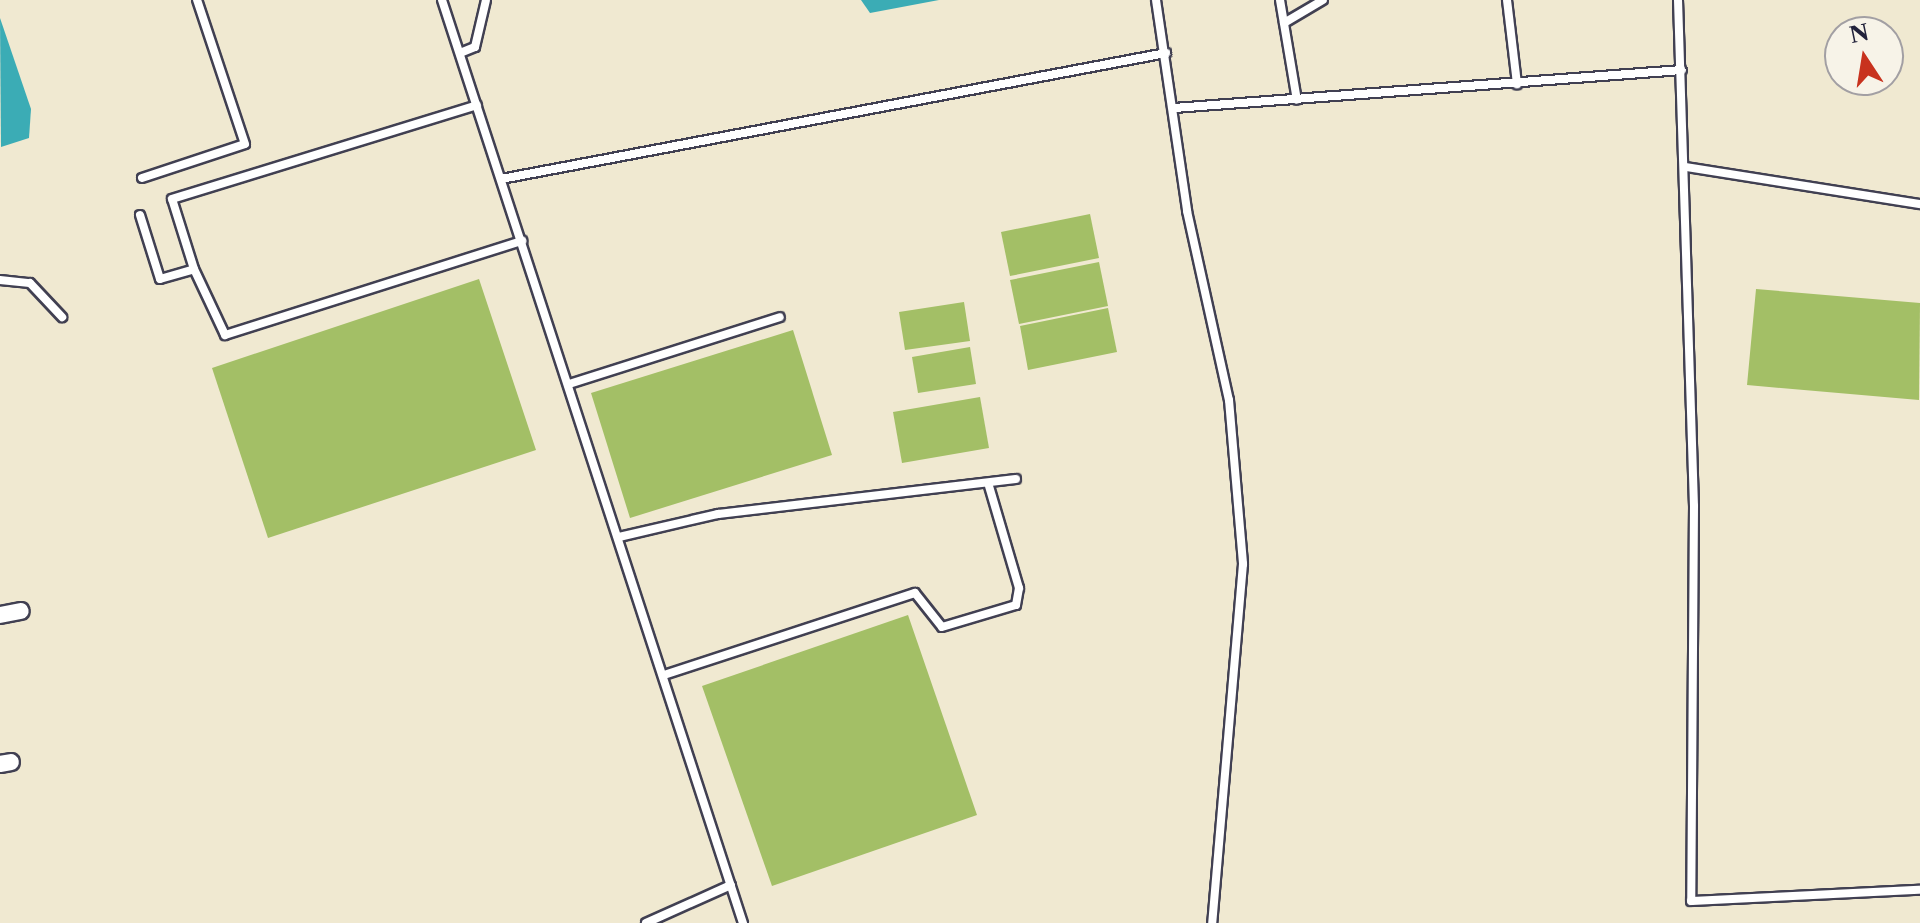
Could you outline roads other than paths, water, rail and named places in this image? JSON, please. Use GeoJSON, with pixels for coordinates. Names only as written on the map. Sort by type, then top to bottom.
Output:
{"type":"FeatureCollection","features":[{"type":"Feature","properties":{"kind":"street"},"geometry":{"type":"LineString","coordinates":[[0,615],[21,611]]}},
{"type":"Feature","properties":{"kind":"lane"},"geometry":{"type":"LineString","coordinates":[[142,178],[245,144],[197,0]]}},
{"type":"Feature","properties":{"kind":"lane"},"geometry":{"type":"LineString","coordinates":[[442,0],[667,674],[742,923]]}},
{"type":"Feature","properties":{"kind":"lane"},"geometry":{"type":"LineString","coordinates":[[460,53],[475,47],[486,0]]}},
{"type":"Feature","properties":{"kind":"lane"},"geometry":{"type":"LineString","coordinates":[[1156,0],[1187,211],[1229,400],[1243,564],[1212,923]]}},
{"type":"Feature","properties":{"kind":"lane"},"geometry":{"type":"LineString","coordinates":[[1280,0],[1297,100]]}},
{"type":"Feature","properties":{"kind":"lane"},"geometry":{"type":"LineString","coordinates":[[1284,23],[1323,0]]}},
{"type":"Feature","properties":{"kind":"lane"},"geometry":{"type":"LineString","coordinates":[[1507,0],[1517,84]]}},
{"type":"Feature","properties":{"kind":"lane"},"geometry":{"type":"LineString","coordinates":[[1678,0],[1686,167],[1691,901],[1920,890]]}},
{"type":"Feature","properties":{"kind":"lane"},"geometry":{"type":"LineString","coordinates":[[501,179],[1166,53]]}},
{"type":"Feature","properties":{"kind":"lane"},"geometry":{"type":"LineString","coordinates":[[1174,108],[1682,70]]}},
{"type":"Feature","properties":{"kind":"lane"},"geometry":{"type":"LineString","coordinates":[[477,105],[172,199],[194,269],[225,335],[522,241]]}},
{"type":"Feature","properties":{"kind":"lane"},"geometry":{"type":"LineString","coordinates":[[1686,167],[1920,204]]}},
{"type":"Feature","properties":{"kind":"lane"},"geometry":{"type":"LineString","coordinates":[[140,215],[160,279],[194,269]]}},
{"type":"Feature","properties":{"kind":"lane"},"geometry":{"type":"LineString","coordinates":[[0,280],[30,283],[62,317]]}},
{"type":"Feature","properties":{"kind":"lane"},"geometry":{"type":"LineString","coordinates":[[569,384],[780,317]]}},
{"type":"Feature","properties":{"kind":"lane"},"geometry":{"type":"LineString","coordinates":[[619,537],[718,514],[1016,479]]}},
{"type":"Feature","properties":{"kind":"lane"},"geometry":{"type":"LineString","coordinates":[[667,674],[915,593],[942,627],[1016,605],[1019,588],[988,483]]}},
{"type":"Feature","properties":{"kind":"lane"},"geometry":{"type":"LineString","coordinates":[[646,923],[731,885]]}},
{"type":"Feature","properties":{"kind":"water"},"geometry":{"type":"Polygon","coordinates":[[[861,0],[939,0],[870,13],[861,0]]]}},
{"type":"Feature","properties":{"kind":"water"},"geometry":{"type":"Polygon","coordinates":[[[0,18],[31,109],[29,138],[1,147],[0,18]]]}}]}
